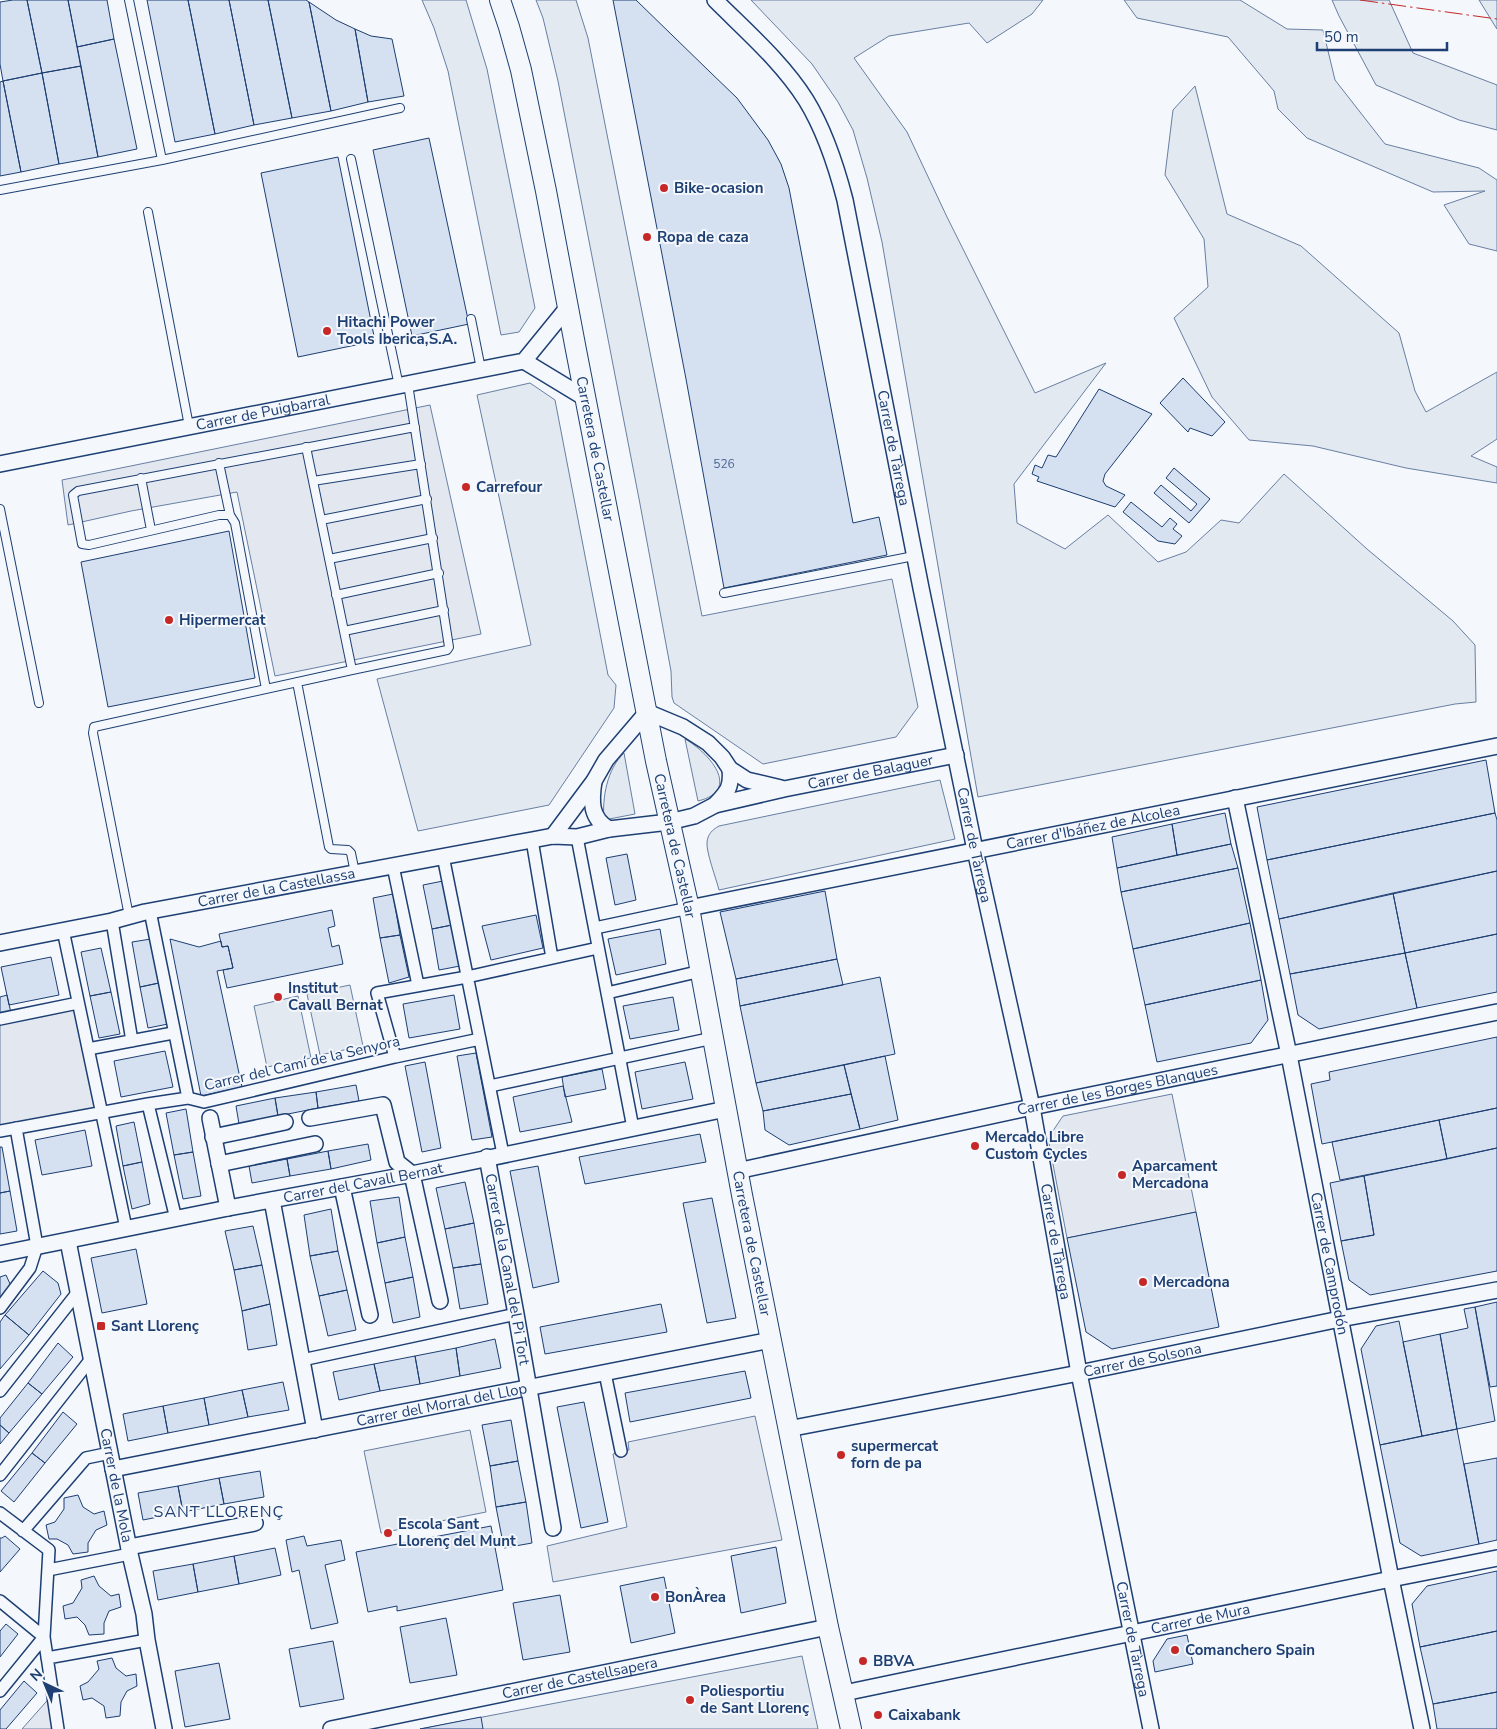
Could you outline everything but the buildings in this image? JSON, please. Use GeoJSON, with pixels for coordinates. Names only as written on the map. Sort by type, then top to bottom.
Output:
{"type":"FeatureCollection","features":[{"type":"Feature","properties":{"kind":"street","name":"Carretera de Castellar"},"geometry":{"type":"LineString","coordinates":[[500,0],[521,70],[546,191],[647,712],[669,822],[689,908],[770,1340],[828,1627],[851,1729]]}},
{"type":"Feature","properties":{"kind":"street","name":"Carrer de Tàrrega"},"geometry":{"type":"LineString","coordinates":[[715,0],[749,33],[796,85],[815,116],[829,148],[845,200],[914,556],[975,850],[1032,1107],[1079,1373],[1150,1729]]}},
{"type":"Feature","properties":{"kind":"street"},"geometry":{"type":"LineString","coordinates":[[568,308],[524,361],[585,398]]}},
{"type":"Feature","properties":{"kind":"street","name":"Carrer de Puigbarral"},"geometry":{"type":"LineString","coordinates":[[0,464],[524,361]]}},
{"type":"Feature","properties":{"kind":"street"},"geometry":{"type":"LineString","coordinates":[[553,836],[594,782],[606,760],[647,712]]}},
{"type":"Feature","properties":{"kind":"street","name":"Carrer de Balaguer"},"geometry":{"type":"LineString","coordinates":[[647,712],[683,727],[708,743],[722,757],[730,769],[747,780],[784,789]]}},
{"type":"Feature","properties":{"kind":"street","name":"Carrer d'Ibáñez de Alcolea"},"geometry":{"type":"LineString","coordinates":[[689,908],[1497,746]]}},
{"type":"Feature","properties":{"kind":"street","name":"Carrer de Balaguer"},"geometry":{"type":"LineString","coordinates":[[669,822],[694,816],[715,805],[784,789],[956,755]]}},
{"type":"Feature","properties":{"kind":"street","name":"Carrer de Balaguer"},"geometry":{"type":"LineString","coordinates":[[715,805],[730,787],[730,769]]}},
{"type":"Feature","properties":{"kind":"street"},"geometry":{"type":"LineString","coordinates":[[594,782],[592,803],[597,821],[609,829]]}},
{"type":"Feature","properties":{"kind":"street","name":"Carrer de Camprodón"},"geometry":{"type":"LineString","coordinates":[[1235,798],[1289,1055],[1422,1729]]}},
{"type":"Feature","properties":{"kind":"street","name":"Carrer de la Castellassa"},"geometry":{"type":"LineString","coordinates":[[0,943],[150,911],[553,836],[577,837],[609,829],[669,822]]}},
{"type":"Feature","properties":{"kind":"street"},"geometry":{"type":"LineString","coordinates":[[577,837],[633,1128]]}},
{"type":"Feature","properties":{"kind":"street"},"geometry":{"type":"LineString","coordinates":[[532,840],[552,958]]}},
{"type":"Feature","properties":{"kind":"street"},"geometry":{"type":"LineString","coordinates":[[443,856],[503,1154]]}},
{"type":"Feature","properties":{"kind":"street"},"geometry":{"type":"LineString","coordinates":[[393,866],[418,985]]}},
{"type":"Feature","properties":{"kind":"street"},"geometry":{"type":"LineString","coordinates":[[595,928],[689,908]]}},
{"type":"Feature","properties":{"kind":"street"},"geometry":{"type":"LineString","coordinates":[[150,911],[188,1098]]}},
{"type":"Feature","properties":{"kind":"street"},"geometry":{"type":"LineString","coordinates":[[112,920],[132,1041]]}},
{"type":"Feature","properties":{"kind":"street"},"geometry":{"type":"LineString","coordinates":[[63,930],[126,1228]]}},
{"type":"Feature","properties":{"kind":"street"},"geometry":{"type":"LineString","coordinates":[[395,1057],[376,993],[468,977],[598,948]]}},
{"type":"Feature","properties":{"kind":"street"},"geometry":{"type":"LineString","coordinates":[[607,993],[701,971]]}},
{"type":"Feature","properties":{"kind":"street"},"geometry":{"type":"LineString","coordinates":[[0,1020],[78,1003]]}},
{"type":"Feature","properties":{"kind":"street","name":"Carrer de les Borges Blanques"},"geometry":{"type":"LineString","coordinates":[[737,1171],[1032,1107],[1497,1012]]}},
{"type":"Feature","properties":{"kind":"street"},"geometry":{"type":"LineString","coordinates":[[88,1049],[174,1033]]}},
{"type":"Feature","properties":{"kind":"street"},"geometry":{"type":"LineString","coordinates":[[490,1086],[713,1038]]}},
{"type":"Feature","properties":{"kind":"street","name":"Carrer del Camí de la Senyora"},"geometry":{"type":"LineString","coordinates":[[0,1131],[188,1098],[204,1102],[480,1039]]}},
{"type":"Feature","properties":{"kind":"street"},"geometry":{"type":"LineString","coordinates":[[148,1104],[176,1219]]}},
{"type":"Feature","properties":{"kind":"street"},"geometry":{"type":"LineString","coordinates":[[310,1118],[383,1105],[397,1162],[412,1174],[440,1301]]}},
{"type":"Feature","properties":{"kind":"street","name":"Carrer del Cavall Bernat"},"geometry":{"type":"LineString","coordinates":[[0,1254],[228,1208],[412,1174],[726,1109]]}},
{"type":"Feature","properties":{"kind":"street"},"geometry":{"type":"LineString","coordinates":[[210,1118],[228,1208]]}},
{"type":"Feature","properties":{"kind":"street"},"geometry":{"type":"LineString","coordinates":[[213,1137],[285,1122]]}},
{"type":"Feature","properties":{"kind":"street"},"geometry":{"type":"LineString","coordinates":[[0,1308],[30,1268],[37,1246],[16,1128]]}},
{"type":"Feature","properties":{"kind":"street"},"geometry":{"type":"LineString","coordinates":[[219,1164],[314,1144]]}},
{"type":"Feature","properties":{"kind":"street","name":"Carrer de la Canal del Pi Tort"},"geometry":{"type":"LineString","coordinates":[[487,1157],[553,1528]]}},
{"type":"Feature","properties":{"kind":"street"},"geometry":{"type":"LineString","coordinates":[[342,1187],[370,1315]]}},
{"type":"Feature","properties":{"kind":"street"},"geometry":{"type":"LineString","coordinates":[[272,1200],[315,1430]]}},
{"type":"Feature","properties":{"kind":"street","name":"Carrer de la Mola"},"geometry":{"type":"LineString","coordinates":[[68,1241],[129,1551],[149,1613],[147,1640],[164,1729]]}},
{"type":"Feature","properties":{"kind":"street","name":"Carrer de Solsona"},"geometry":{"type":"LineString","coordinates":[[788,1429],[1079,1373],[1340,1319],[1497,1290]]}},
{"type":"Feature","properties":{"kind":"street"},"geometry":{"type":"LineString","coordinates":[[0,1391],[78,1292]]}},
{"type":"Feature","properties":{"kind":"street"},"geometry":{"type":"LineString","coordinates":[[302,1360],[516,1314]]}},
{"type":"Feature","properties":{"kind":"street","name":"Carrer del Morral del Llop"},"geometry":{"type":"LineString","coordinates":[[113,1469],[770,1340]]}},
{"type":"Feature","properties":{"kind":"street"},"geometry":{"type":"LineString","coordinates":[[0,1475],[91,1358]]}},
{"type":"Feature","properties":{"kind":"street"},"geometry":{"type":"LineString","coordinates":[[605,1373],[620,1450]]}},
{"type":"Feature","properties":{"kind":"street"},"geometry":{"type":"LineString","coordinates":[[23,1530],[86,1458],[110,1453]]}},
{"type":"Feature","properties":{"kind":"street"},"geometry":{"type":"LineString","coordinates":[[0,1512],[49,1550],[44,1637],[58,1729]]}},
{"type":"Feature","properties":{"kind":"street"},"geometry":{"type":"LineString","coordinates":[[48,1570],[255,1523]]}},
{"type":"Feature","properties":{"kind":"street","name":"Carrer de Mura"},"geometry":{"type":"LineString","coordinates":[[844,1693],[1497,1558]]}},
{"type":"Feature","properties":{"kind":"street"},"geometry":{"type":"LineString","coordinates":[[2,1607],[44,1637]]}},
{"type":"Feature","properties":{"kind":"street","name":"Carrer de Castellsapera"},"geometry":{"type":"LineString","coordinates":[[331,1729],[828,1627]]}},
{"type":"Feature","properties":{"kind":"street"},"geometry":{"type":"LineString","coordinates":[[0,1691],[44,1637]]}},
{"type":"Feature","properties":{"kind":"street"},"geometry":{"type":"LineString","coordinates":[[47,1658],[147,1640]]}},
{"type":"Feature","properties":{"kind":"street","name":"Carretera de Castellar"},"geometry":{"type":"LineString","coordinates":[[842,1729],[844,1693]]}},
{"type":"Feature","properties":{"kind":"lane"},"geometry":{"type":"LineString","coordinates":[[129,0],[162,160]]}},
{"type":"Feature","properties":{"kind":"lane"},"geometry":{"type":"LineString","coordinates":[[0,190],[162,160],[400,108]]}},
{"type":"Feature","properties":{"kind":"lane"},"geometry":{"type":"LineString","coordinates":[[129,916],[93,733],[94,727],[446,650],[449,647],[415,427],[351,159]]}},
{"type":"Feature","properties":{"kind":"lane"},"geometry":{"type":"LineString","coordinates":[[148,212],[189,426]]}},
{"type":"Feature","properties":{"kind":"lane"},"geometry":{"type":"LineString","coordinates":[[471,319],[481,369]]}},
{"type":"Feature","properties":{"kind":"lane"},"geometry":{"type":"LineString","coordinates":[[230,515],[218,515],[82,544],[73,495],[78,491],[141,478],[415,427]]}},
{"type":"Feature","properties":{"kind":"lane"},"geometry":{"type":"LineString","coordinates":[[306,447],[352,670]]}},
{"type":"Feature","properties":{"kind":"lane"},"geometry":{"type":"LineString","coordinates":[[219,463],[230,515],[235,523],[266,688]]}},
{"type":"Feature","properties":{"kind":"lane"},"geometry":{"type":"LineString","coordinates":[[313,481],[421,464]]}},
{"type":"Feature","properties":{"kind":"lane"},"geometry":{"type":"LineString","coordinates":[[141,478],[151,530]]}},
{"type":"Feature","properties":{"kind":"lane"},"geometry":{"type":"LineString","coordinates":[[321,520],[427,499]]}},
{"type":"Feature","properties":{"kind":"lane"},"geometry":{"type":"LineString","coordinates":[[0,509],[39,703]]}},
{"type":"Feature","properties":{"kind":"lane"},"geometry":{"type":"LineString","coordinates":[[329,559],[433,538]]}},
{"type":"Feature","properties":{"kind":"lane"},"geometry":{"type":"LineString","coordinates":[[724,593],[914,556]]}},
{"type":"Feature","properties":{"kind":"lane"},"geometry":{"type":"LineString","coordinates":[[336,595],[439,573]]}},
{"type":"Feature","properties":{"kind":"lane"},"geometry":{"type":"LineString","coordinates":[[344,631],[444,610]]}},
{"type":"Feature","properties":{"kind":"lane"},"geometry":{"type":"LineString","coordinates":[[297,682],[329,847],[331,850],[348,850],[351,853],[355,873]]}},
{"type":"Feature","properties":{"kind":"shaded area"},"geometry":{"type":"Polygon","coordinates":[[[422,0],[466,0],[487,69],[535,308],[519,332],[501,335],[448,71],[434,28],[422,0]]]}},
{"type":"Feature","properties":{"kind":"shaded area"},"geometry":{"type":"Polygon","coordinates":[[[536,0],[576,0],[588,38],[702,616],[892,579],[918,707],[896,737],[763,764],[674,703],[671,671],[640,504],[558,81],[543,18],[536,0]]]}},
{"type":"Feature","properties":{"kind":"shaded area"},"geometry":{"type":"Polygon","coordinates":[[[751,0],[1043,0],[1032,14],[987,43],[969,23],[889,36],[854,58],[907,132],[947,217],[1035,393],[1106,363],[1014,484],[1017,523],[1065,549],[1108,515],[1158,562],[1186,552],[1221,520],[1239,523],[1284,474],[1367,549],[1453,621],[1475,645],[1476,702],[1455,704],[978,797],[882,242],[867,178],[853,130],[838,102],[812,64],[751,0]]]}},
{"type":"Feature","properties":{"kind":"shaded area"},"geometry":{"type":"Polygon","coordinates":[[[1124,0],[1240,0],[1287,29],[1323,30],[1335,80],[1385,144],[1479,168],[1497,180],[1497,251],[1469,244],[1444,205],[1485,191],[1433,192],[1307,138],[1278,109],[1274,91],[1228,37],[1137,18],[1124,0]]]}},
{"type":"Feature","properties":{"kind":"shaded area"},"geometry":{"type":"Polygon","coordinates":[[[1332,0],[1389,0],[1413,53],[1497,85],[1497,130],[1459,120],[1376,85],[1332,0]]]}},
{"type":"Feature","properties":{"kind":"shaded area"},"geometry":{"type":"Polygon","coordinates":[[[1479,0],[1497,0],[1497,29],[1495,26],[1479,0]]]}},
{"type":"Feature","properties":{"kind":"shaded area"},"geometry":{"type":"Polygon","coordinates":[[[1195,86],[1227,214],[1301,246],[1399,333],[1415,391],[1426,412],[1497,372],[1497,439],[1471,456],[1497,467],[1497,483],[1406,468],[1313,446],[1249,440],[1212,397],[1174,318],[1208,287],[1204,239],[1165,175],[1173,110],[1195,86]]]}},
{"type":"Feature","properties":{"kind":"shaded area"},"geometry":{"type":"Polygon","coordinates":[[[530,383],[555,400],[608,675],[616,685],[614,708],[549,805],[418,831],[377,679],[531,645],[477,395],[530,383]]]}},
{"type":"Feature","properties":{"kind":"shaded area"},"geometry":{"type":"Polygon","coordinates":[[[430,405],[481,634],[275,676],[237,492],[131,511],[68,525],[62,480],[430,405]]]}},
{"type":"Feature","properties":{"kind":"shaded area"},"geometry":{"type":"Polygon","coordinates":[[[685,739],[711,761],[720,780],[718,788],[711,796],[698,801],[685,739]]]}},
{"type":"Feature","properties":{"kind":"shaded area"},"geometry":{"type":"Polygon","coordinates":[[[624,753],[635,814],[604,820],[607,784],[613,767],[624,753]]]}},
{"type":"Feature","properties":{"kind":"shaded area"},"geometry":{"type":"Polygon","coordinates":[[[940,780],[955,839],[719,890],[707,842],[714,829],[719,826],[940,780]]]}},
{"type":"Feature","properties":{"kind":"shaded area"},"geometry":{"type":"Polygon","coordinates":[[[350,985],[363,1046],[320,1055],[307,994],[350,985]]]}},
{"type":"Feature","properties":{"kind":"shaded area"},"geometry":{"type":"Polygon","coordinates":[[[298,996],[311,1058],[267,1067],[254,1006],[298,996]]]}},
{"type":"Feature","properties":{"kind":"shaded area"},"geometry":{"type":"Polygon","coordinates":[[[78,1003],[101,1112],[0,1131],[0,1019],[78,1003]]]}},
{"type":"Feature","properties":{"kind":"shaded area","name":"Aparcament Mercadona"},"geometry":{"type":"Polygon","coordinates":[[[1172,1094],[1196,1212],[1067,1238],[1048,1138],[1063,1116],[1172,1094]]]}},
{"type":"Feature","properties":{"kind":"shaded area"},"geometry":{"type":"Polygon","coordinates":[[[755,1416],[782,1540],[553,1582],[547,1546],[627,1527],[613,1454],[629,1450],[628,1442],[755,1416]]]}},
{"type":"Feature","properties":{"kind":"shaded area"},"geometry":{"type":"Polygon","coordinates":[[[470,1430],[486,1512],[381,1533],[364,1451],[470,1430]]]}},
{"type":"Feature","properties":{"kind":"shaded area","name":"Poliesportiu de Sant Llorenç"},"geometry":{"type":"Polygon","coordinates":[[[802,1656],[818,1729],[420,1729],[802,1656]]]}},
{"type":"Feature","properties":{"kind":"shaded area"},"geometry":{"type":"Polygon","coordinates":[[[53,1694],[58,1729],[22,1729],[53,1694]]]}},
{"type":"Feature","properties":{"kind":"power"},"geometry":{"type":"LineString","coordinates":[[1360,0],[1497,19]]}},
{"type":"Feature","properties":{"kind":"place","name":"Bike-ocasion"},"geometry":{"type":"Point","coordinates":[664,188]}},
{"type":"Feature","properties":{"kind":"place","name":"Ropa de caza"},"geometry":{"type":"Point","coordinates":[647,237]}},
{"type":"Feature","properties":{"kind":"place","name":"Hitachi Power Tools Iberica,S.A."},"geometry":{"type":"Point","coordinates":[327,331]}},
{"type":"Feature","properties":{"kind":"place","name":"Carrefour"},"geometry":{"type":"Point","coordinates":[466,487]}},
{"type":"Feature","properties":{"kind":"place","name":"Hipermercat"},"geometry":{"type":"Point","coordinates":[169,620]}},
{"type":"Feature","properties":{"kind":"place","name":"Institut Cavall Bernat"},"geometry":{"type":"Point","coordinates":[278,997]}},
{"type":"Feature","properties":{"kind":"place","name":"Mercado Libre Custom Cycles"},"geometry":{"type":"Point","coordinates":[975,1146]}},
{"type":"Feature","properties":{"kind":"place","name":"Aparcament Mercadona"},"geometry":{"type":"Point","coordinates":[1122,1175]}},
{"type":"Feature","properties":{"kind":"place","name":"Mercadona"},"geometry":{"type":"Point","coordinates":[1143,1282]}},
{"type":"Feature","properties":{"kind":"place","name":"Sant Llorenç"},"geometry":{"type":"Point","coordinates":[101,1326]}},
{"type":"Feature","properties":{"kind":"place","name":"supermercat forn de pa"},"geometry":{"type":"Point","coordinates":[841,1455]}},
{"type":"Feature","properties":{"kind":"place","name":"Escola Sant Llorenç del Munt"},"geometry":{"type":"Point","coordinates":[388,1533]}},
{"type":"Feature","properties":{"kind":"place","name":"BonÀrea"},"geometry":{"type":"Point","coordinates":[655,1597]}},
{"type":"Feature","properties":{"kind":"place","name":"Comanchero Spain"},"geometry":{"type":"Point","coordinates":[1175,1650]}},
{"type":"Feature","properties":{"kind":"place","name":"BBVA"},"geometry":{"type":"Point","coordinates":[863,1661]}},
{"type":"Feature","properties":{"kind":"place","name":"Poliesportiu de Sant Llorenç"},"geometry":{"type":"Point","coordinates":[690,1700]}},
{"type":"Feature","properties":{"kind":"place","name":"Caixabank"},"geometry":{"type":"Point","coordinates":[878,1715]}},
{"type":"Feature","properties":{"kind":"district","name":"SANT LLORENÇ"},"geometry":{"type":"Point","coordinates":[219,1512]}}]}
